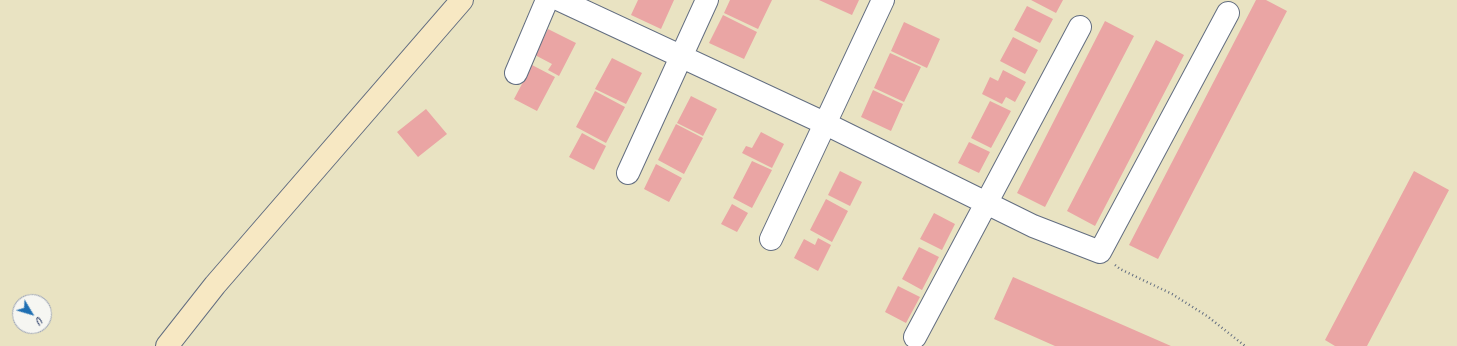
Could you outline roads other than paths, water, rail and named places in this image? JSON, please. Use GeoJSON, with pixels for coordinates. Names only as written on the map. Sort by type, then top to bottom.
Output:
{"type":"FeatureCollection","features":[{"type":"Feature","properties":{"kind":"street"},"geometry":{"type":"LineString","coordinates":[[167,346],[220,279],[462,0]]}},
{"type":"Feature","properties":{"kind":"street"},"geometry":{"type":"LineString","coordinates":[[516,73],[547,0]]}},
{"type":"Feature","properties":{"kind":"street"},"geometry":{"type":"LineString","coordinates":[[560,0],[681,55],[824,123],[1033,226],[1100,252],[1228,13]]}},
{"type":"Feature","properties":{"kind":"street"},"geometry":{"type":"LineString","coordinates":[[628,173],[706,0]]}},
{"type":"Feature","properties":{"kind":"street"},"geometry":{"type":"LineString","coordinates":[[771,239],[824,123],[883,0]]}},
{"type":"Feature","properties":{"kind":"street"},"geometry":{"type":"LineString","coordinates":[[915,337],[987,204],[1080,26]]}}]}
